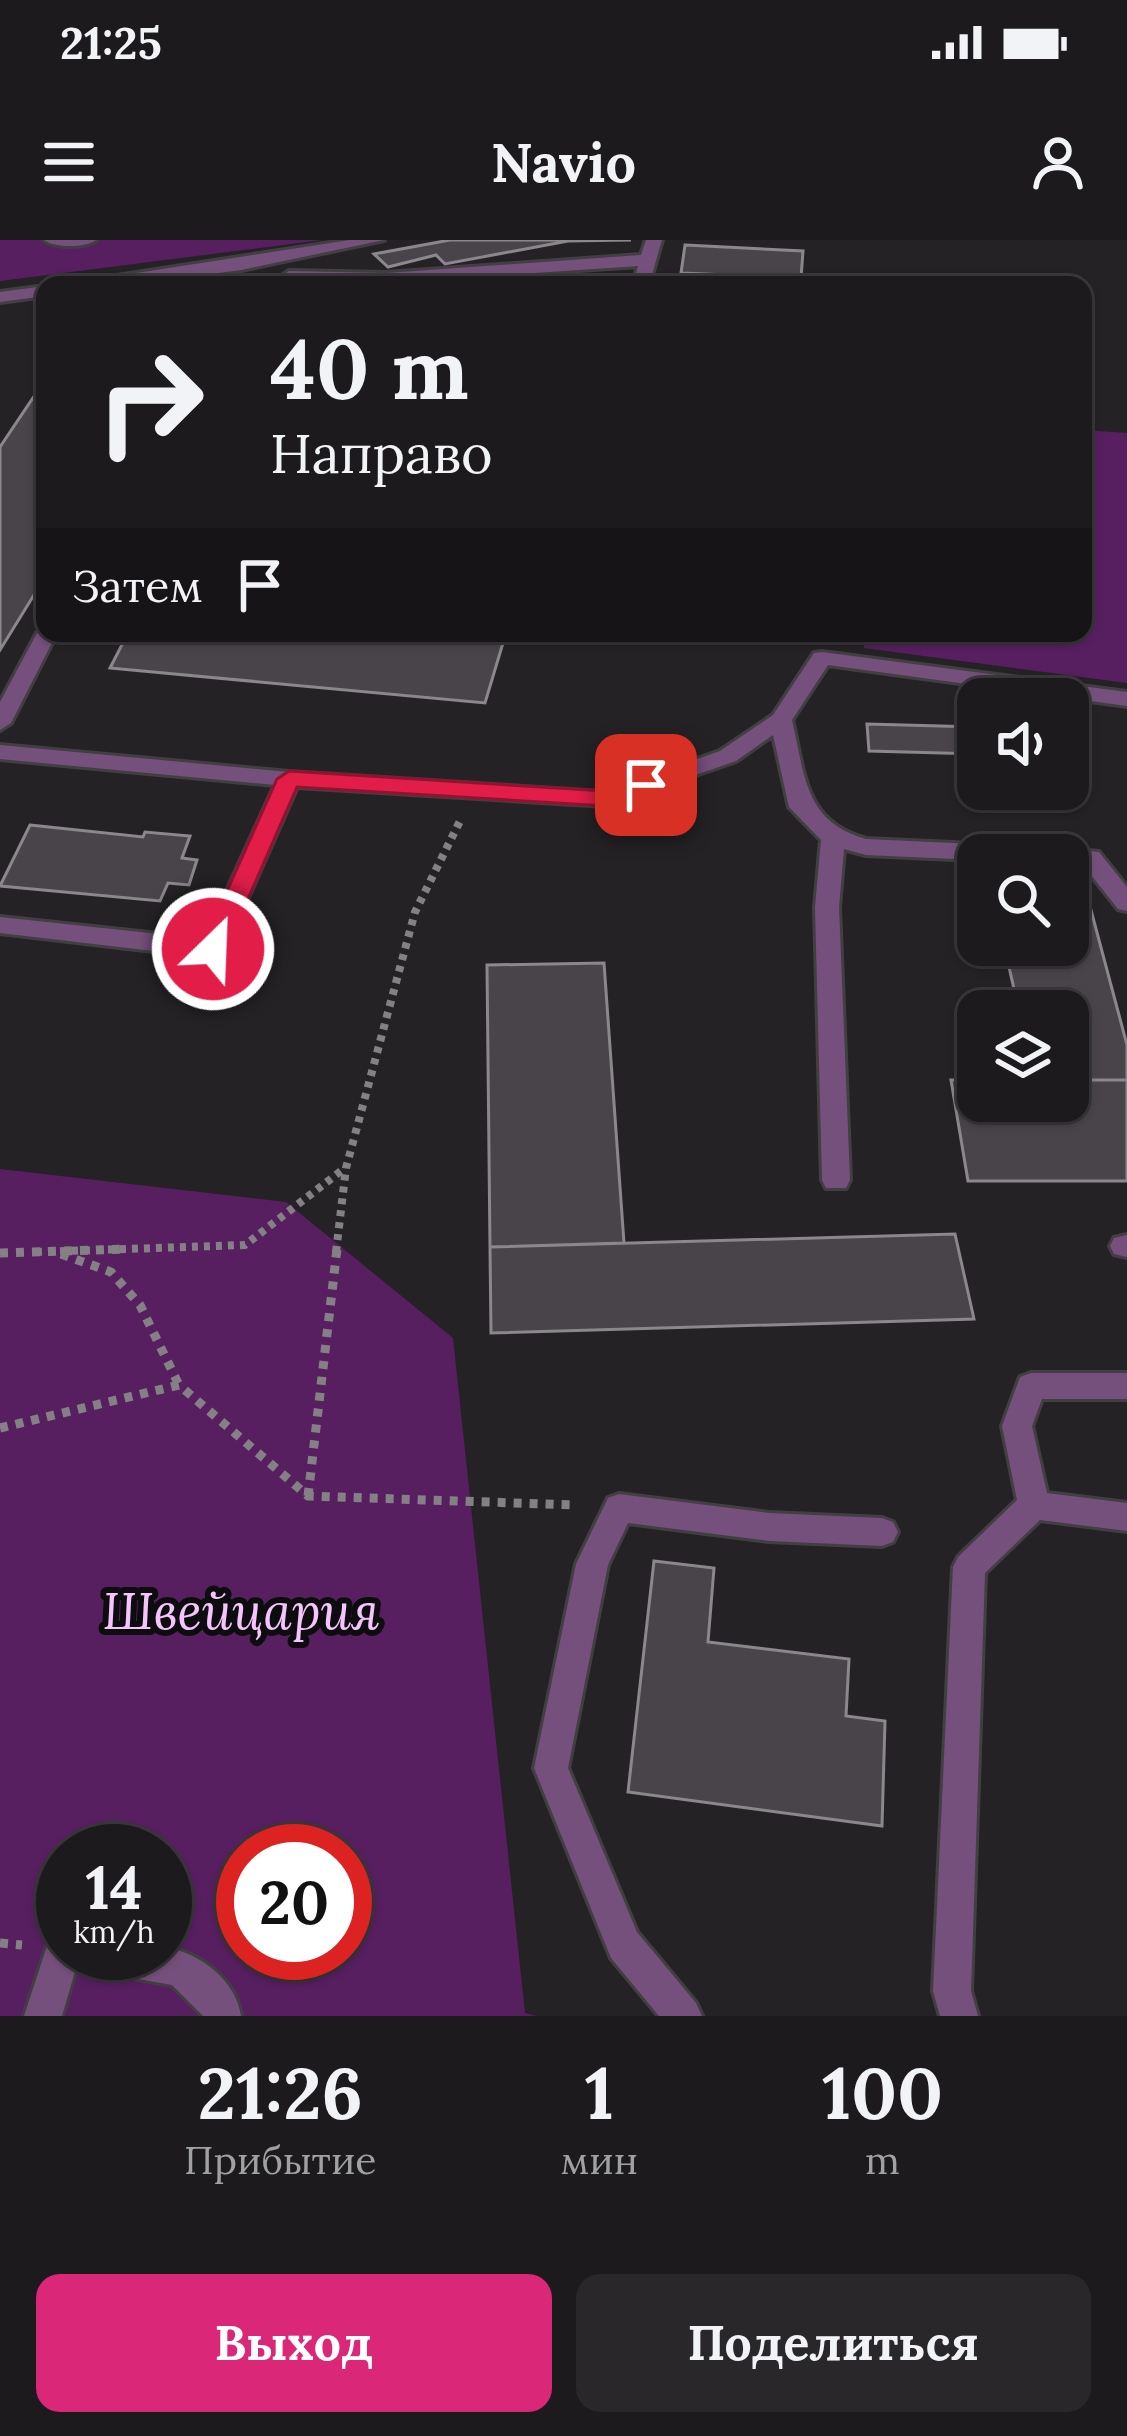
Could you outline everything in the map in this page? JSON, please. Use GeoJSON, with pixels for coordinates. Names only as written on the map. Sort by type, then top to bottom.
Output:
{"type":"FeatureCollection","features":[{"type":"Feature","properties":{"kind":"lane"},"geometry":{"type":"LineString","coordinates":[[52,240],[88,240]]}},
{"type":"Feature","properties":{"kind":"lane"},"geometry":{"type":"LineString","coordinates":[[163,276],[376,240]]}},
{"type":"Feature","properties":{"kind":"lane"},"geometry":{"type":"LineString","coordinates":[[643,276],[654,240]]}},
{"type":"Feature","properties":{"kind":"lane"},"geometry":{"type":"LineString","coordinates":[[415,276],[647,260]]}},
{"type":"Feature","properties":{"kind":"lane"},"geometry":{"type":"LineString","coordinates":[[235,276],[241,266]]}},
{"type":"Feature","properties":{"kind":"lane"},"geometry":{"type":"LineString","coordinates":[[0,297],[36,292]]}},
{"type":"Feature","properties":{"kind":"lane"},"geometry":{"type":"LineString","coordinates":[[0,723],[42,642]]}},
{"type":"Feature","properties":{"kind":"lane"},"geometry":{"type":"LineString","coordinates":[[815,642],[821,658]]}},
{"type":"Feature","properties":{"kind":"lane"},"geometry":{"type":"LineString","coordinates":[[821,658],[1127,699]]}},
{"type":"Feature","properties":{"kind":"lane"},"geometry":{"type":"LineString","coordinates":[[0,752],[289,779],[606,799],[728,757],[781,720],[821,658]]}},
{"type":"Feature","properties":{"kind":"lane"},"geometry":{"type":"LineString","coordinates":[[781,720],[801,807],[833,838],[866,847],[957,851]]}},
{"type":"Feature","properties":{"kind":"lane"},"geometry":{"type":"LineString","coordinates":[[0,926],[213,949],[289,779]]}},
{"type":"Feature","properties":{"kind":"lane"},"geometry":{"type":"LineString","coordinates":[[833,838],[827,907],[836,1180]]}},
{"type":"Feature","properties":{"kind":"lane"},"geometry":{"type":"LineString","coordinates":[[1089,858],[1127,903]]}},
{"type":"Feature","properties":{"kind":"lane"},"geometry":{"type":"LineString","coordinates":[[1034,1505],[1017,1426],[1030,1386],[1127,1386]]}},
{"type":"Feature","properties":{"kind":"lane"},"geometry":{"type":"LineString","coordinates":[[1034,1505],[1127,1517]]}},
{"type":"Feature","properties":{"kind":"lane"},"geometry":{"type":"LineString","coordinates":[[959,2016],[952,1991],[969,1567],[1034,1505]]}},
{"type":"Feature","properties":{"kind":"lane"},"geometry":{"type":"LineString","coordinates":[[683,2016],[624,1945],[551,1768],[592,1564],[619,1508],[769,1527],[882,1532]]}},
{"type":"Feature","properties":{"kind":"lane"},"geometry":{"type":"LineString","coordinates":[[192,1978],[220,2001],[222,2016]]}},
{"type":"Feature","properties":{"kind":"lane"},"geometry":{"type":"LineString","coordinates":[[43,2016],[54,1980]]}},
{"type":"Feature","properties":{"kind":"path"},"geometry":{"type":"LineString","coordinates":[[308,1496],[346,1168],[415,912],[475,790]]}},
{"type":"Feature","properties":{"kind":"path"},"geometry":{"type":"LineString","coordinates":[[0,1253],[245,1245],[346,1168]]}},
{"type":"Feature","properties":{"kind":"path"},"geometry":{"type":"LineString","coordinates":[[54,1251],[111,1272],[140,1306],[179,1385],[308,1496],[619,1508]]}},
{"type":"Feature","properties":{"kind":"path"},"geometry":{"type":"LineString","coordinates":[[0,1429],[179,1385]]}},
{"type":"Feature","properties":{"kind":"green space"},"geometry":{"type":"Polygon","coordinates":[[[0,240],[322,240],[36,276],[0,281],[0,240]]]}},
{"type":"Feature","properties":{"kind":"green space"},"geometry":{"type":"Polygon","coordinates":[[[1092,431],[1127,433],[1127,683],[864,648],[864,642],[1092,642],[1092,431]]]}},
{"type":"Feature","properties":{"kind":"green space","name":"Швейцария"},"geometry":{"type":"Polygon","coordinates":[[[0,1169],[286,1202],[453,1338],[525,2013],[537,2016],[0,2016],[0,1169]]]}},
{"type":"Feature","properties":{"kind":"building"},"geometry":{"type":"Polygon","coordinates":[[[450,240],[631,240],[568,241],[445,264],[436,255],[388,267],[374,254],[450,240]]]}},
{"type":"Feature","properties":{"kind":"building"},"geometry":{"type":"Polygon","coordinates":[[[685,245],[803,251],[801,276],[681,273],[685,245]]]}},
{"type":"Feature","properties":{"kind":"building"},"geometry":{"type":"Polygon","coordinates":[[[36,393],[36,592],[0,650],[0,447],[36,393]]]}},
{"type":"Feature","properties":{"kind":"building"},"geometry":{"type":"Polygon","coordinates":[[[123,642],[503,642],[485,703],[110,668],[123,642]]]}},
{"type":"Feature","properties":{"kind":"building"},"geometry":{"type":"Polygon","coordinates":[[[867,724],[957,726],[957,753],[869,751],[867,724]]]}},
{"type":"Feature","properties":{"kind":"building"},"geometry":{"type":"Polygon","coordinates":[[[30,825],[143,837],[145,832],[190,836],[182,858],[197,860],[189,885],[168,883],[160,901],[0,886],[30,825]]]}},
{"type":"Feature","properties":{"kind":"building"},"geometry":{"type":"Polygon","coordinates":[[[1089,902],[1127,1045],[1127,1080],[1089,1080],[1089,990],[1014,990],[1009,966],[1089,966],[1089,902]]]}},
{"type":"Feature","properties":{"kind":"building"},"geometry":{"type":"Polygon","coordinates":[[[604,963],[624,1243],[490,1247],[487,965],[604,963]]]}},
{"type":"Feature","properties":{"kind":"building"},"geometry":{"type":"Polygon","coordinates":[[[951,1080],[957,1080],[957,1116],[951,1080]]]}},
{"type":"Feature","properties":{"kind":"building"},"geometry":{"type":"Polygon","coordinates":[[[1089,1080],[1127,1080],[1127,1181],[968,1181],[958,1122],[1089,1122],[1089,1080]]]}},
{"type":"Feature","properties":{"kind":"building"},"geometry":{"type":"Polygon","coordinates":[[[955,1234],[974,1319],[491,1333],[490,1247],[955,1234]]]}},
{"type":"Feature","properties":{"kind":"building"},"geometry":{"type":"Polygon","coordinates":[[[654,1561],[714,1568],[708,1642],[849,1659],[846,1716],[885,1721],[882,1826],[628,1792],[654,1561]]]}},
{"type":"Feature","properties":{"kind":"route"},"geometry":{"type":"LineString","coordinates":[[213,949],[289,779],[606,799],[646,785]]}}]}
